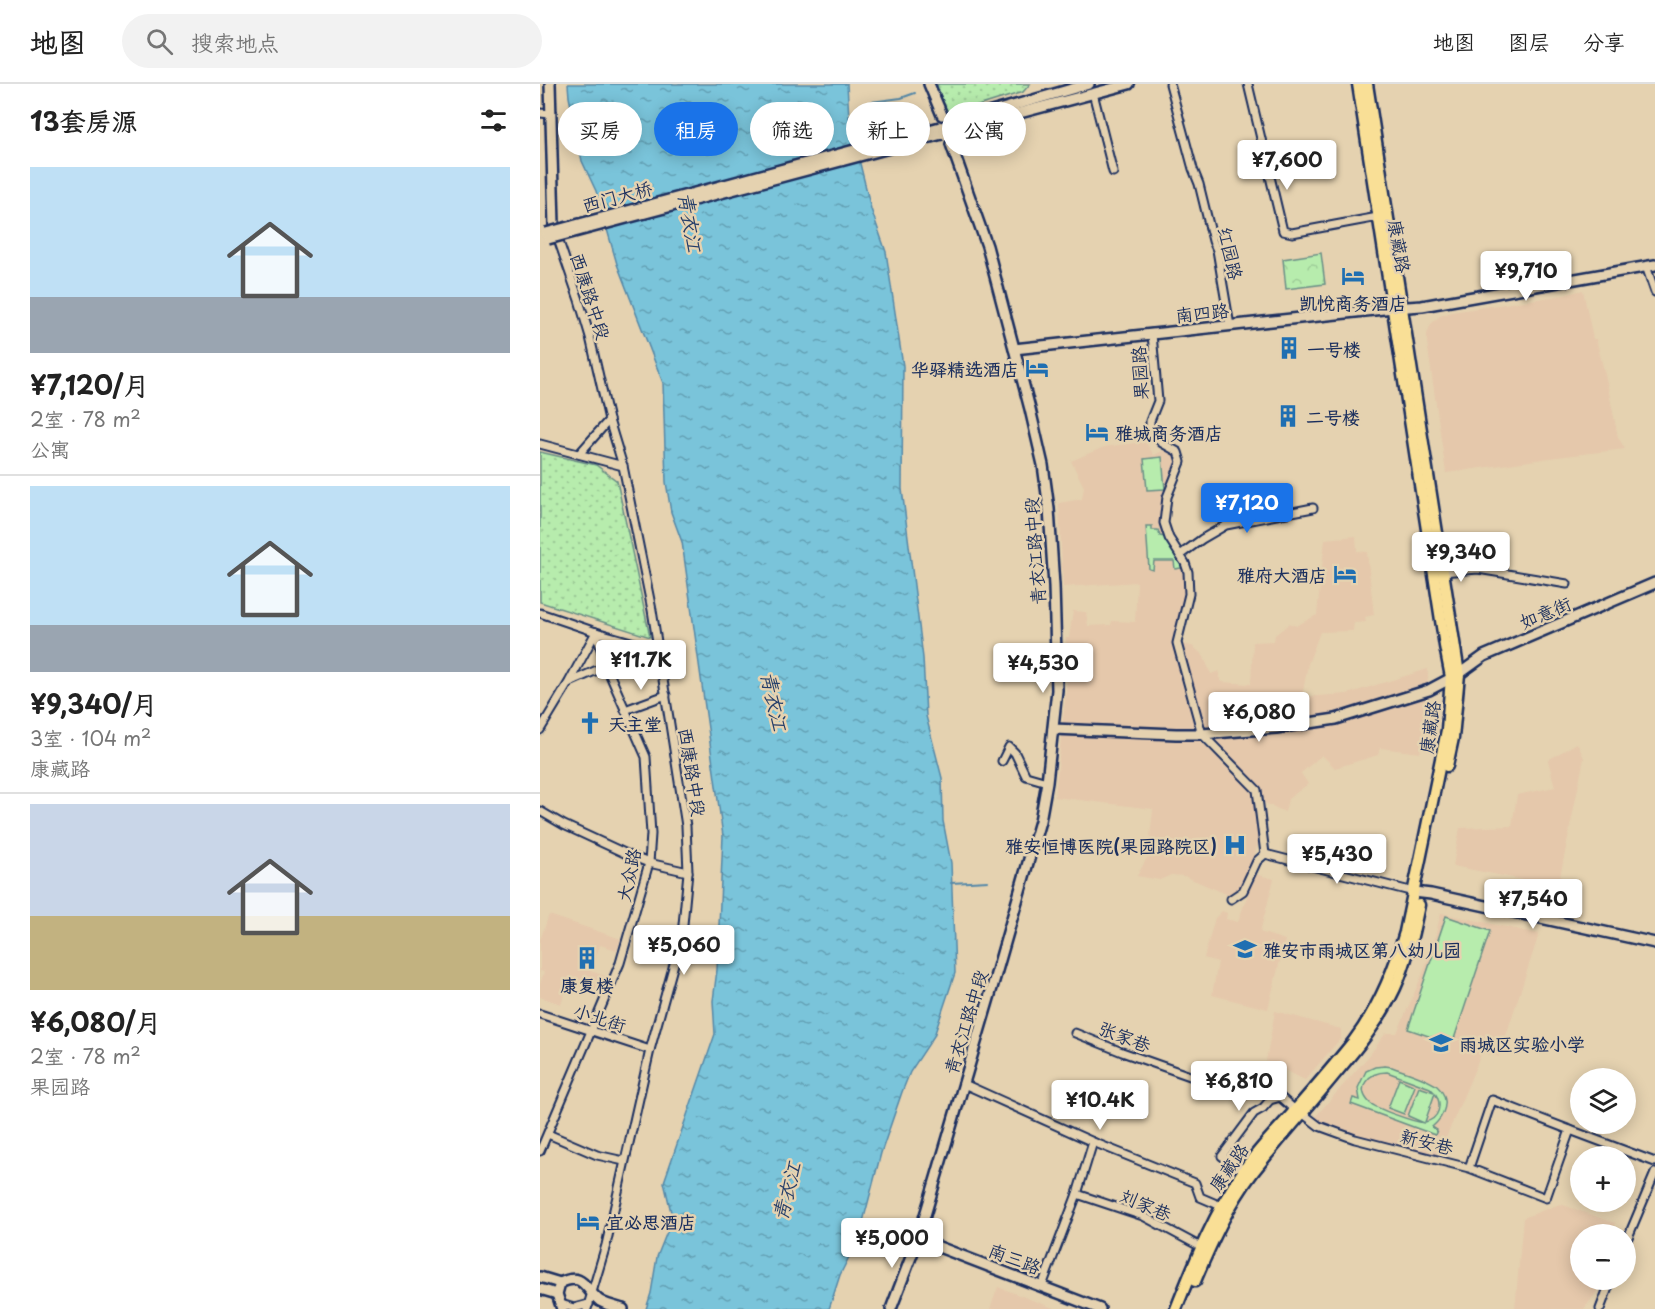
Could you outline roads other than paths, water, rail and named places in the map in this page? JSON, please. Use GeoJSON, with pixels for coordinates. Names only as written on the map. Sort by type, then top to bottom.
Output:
{"type":"FeatureCollection","features":[{"type":"Feature","properties":{"kind":"main road"},"geometry":{"type":"LineString","coordinates":[[550,84],[554,225]]}},
{"type":"Feature","properties":{"kind":"main road"},"geometry":{"type":"LineString","coordinates":[[929,84],[942,115]]}},
{"type":"Feature","properties":{"kind":"main road"},"geometry":{"type":"LineString","coordinates":[[1091,88],[954,127],[1045,91],[1129,84]]}},
{"type":"Feature","properties":{"kind":"main road","name":"康藏路"},"geometry":{"type":"LineString","coordinates":[[1183,1309],[1214,1236],[1232,1203],[1252,1173],[1354,1041],[1373,1010],[1397,961],[1418,892],[1455,676],[1442,572],[1397,307],[1378,217],[1358,84]]}},
{"type":"Feature","properties":{"kind":"main road","name":"康藏路"},"geometry":{"type":"LineString","coordinates":[[1367,84],[1445,646],[1455,676]]}},
{"type":"Feature","properties":{"kind":"main road","name":"西门大桥"},"geometry":{"type":"LineString","coordinates":[[543,237],[941,130]]}},
{"type":"Feature","properties":{"kind":"main road","name":"青衣江路中段"},"geometry":{"type":"LineString","coordinates":[[891,1309],[918,1239],[1040,821],[1047,782],[1057,690],[1049,509],[1043,465],[987,246],[955,156]]}},
{"type":"Feature","properties":{"kind":"main road","name":"南四路"},"geometry":{"type":"LineString","coordinates":[[1014,349],[1422,306],[1651,266]]}},
{"type":"Feature","properties":{"kind":"main road","name":"如意街"},"geometry":{"type":"LineString","coordinates":[[1053,729],[1202,734],[1276,728],[1336,719],[1429,690],[1484,656],[1655,584]]}},
{"type":"Feature","properties":{"kind":"main road"},"geometry":{"type":"LineString","coordinates":[[1418,892],[1655,943]]}},
{"type":"Feature","properties":{"kind":"main road","name":"康藏路"},"geometry":{"type":"LineString","coordinates":[[1176,1309],[1201,1247],[1221,1206],[1244,1170],[1299,1111]]}},
{"type":"Feature","properties":{"kind":"main road","name":"南三路"},"geometry":{"type":"LineString","coordinates":[[918,1239],[1100,1309]]}},
{"type":"Feature","properties":{"kind":"main road"},"geometry":{"type":"LineString","coordinates":[[540,1277],[560,1283],[566,1280],[579,1280],[587,1286],[591,1294],[603,1303],[623,1309]]}},
{"type":"Feature","properties":{"kind":"main road"},"geometry":{"type":"LineString","coordinates":[[560,1283],[556,1294],[562,1307]]}},
{"type":"Feature","properties":{"kind":"main road"},"geometry":{"type":"LineString","coordinates":[[540,1289],[556,1294]]}},
{"type":"Feature","properties":{"kind":"street","name":"红园路"},"geometry":{"type":"LineString","coordinates":[[1170,84],[1217,250],[1230,326]]}},
{"type":"Feature","properties":{"kind":"street"},"geometry":{"type":"LineString","coordinates":[[1248,84],[1281,232],[1292,233],[1378,217]]}},
{"type":"Feature","properties":{"kind":"street"},"geometry":{"type":"LineString","coordinates":[[1091,88],[1113,172]]}},
{"type":"Feature","properties":{"kind":"street"},"geometry":{"type":"LineString","coordinates":[[540,113],[551,114]]}},
{"type":"Feature","properties":{"kind":"street","name":"西康路中段"},"geometry":{"type":"LineString","coordinates":[[554,225],[579,300],[623,466],[659,650],[686,826],[688,872],[682,935],[650,1050],[606,1245],[588,1307]]}},
{"type":"Feature","properties":{"kind":"street"},"geometry":{"type":"LineString","coordinates":[[1651,266],[1655,292]]}},
{"type":"Feature","properties":{"kind":"street","name":"果园路"},"geometry":{"type":"LineString","coordinates":[[1152,334],[1158,400],[1150,427],[1162,443],[1178,452],[1181,462],[1167,498],[1164,523],[1169,538],[1188,572],[1189,594],[1177,643],[1202,734],[1257,790],[1265,854]]}},
{"type":"Feature","properties":{"kind":"street"},"geometry":{"type":"LineString","coordinates":[[579,454],[609,420]]}},
{"type":"Feature","properties":{"kind":"street"},"geometry":{"type":"LineString","coordinates":[[540,444],[623,466]]}},
{"type":"Feature","properties":{"kind":"street"},"geometry":{"type":"LineString","coordinates":[[1180,555],[1226,525],[1313,508]]}},
{"type":"Feature","properties":{"kind":"street"},"geometry":{"type":"LineString","coordinates":[[1442,572],[1478,569],[1567,584]]}},
{"type":"Feature","properties":{"kind":"street"},"geometry":{"type":"LineString","coordinates":[[540,613],[659,650]]}},
{"type":"Feature","properties":{"kind":"street"},"geometry":{"type":"LineString","coordinates":[[540,730],[596,632]]}},
{"type":"Feature","properties":{"kind":"street","name":"大众路"},"geometry":{"type":"LineString","coordinates":[[540,1151],[620,963],[649,863],[651,834],[646,757],[606,666],[596,632]]}},
{"type":"Feature","properties":{"kind":"street"},"geometry":{"type":"LineString","coordinates":[[569,682],[606,666]]}},
{"type":"Feature","properties":{"kind":"street"},"geometry":{"type":"LineString","coordinates":[[626,710],[666,695]]}},
{"type":"Feature","properties":{"kind":"street"},"geometry":{"type":"LineString","coordinates":[[1002,761],[1009,747],[1015,753],[1026,776],[1047,782]]}},
{"type":"Feature","properties":{"kind":"street"},"geometry":{"type":"LineString","coordinates":[[540,811],[564,825],[649,863],[688,872]]}},
{"type":"Feature","properties":{"kind":"street"},"geometry":{"type":"LineString","coordinates":[[1231,899],[1243,891],[1257,861],[1265,854],[1418,892]]}},
{"type":"Feature","properties":{"kind":"street","name":"小北街"},"geometry":{"type":"LineString","coordinates":[[540,1014],[650,1050]]}},
{"type":"Feature","properties":{"kind":"street","name":"张家巷"},"geometry":{"type":"LineString","coordinates":[[1075,1033],[1190,1076],[1276,1087],[1280,1097],[1299,1111]]}},
{"type":"Feature","properties":{"kind":"street"},"geometry":{"type":"LineString","coordinates":[[964,1084],[1093,1142],[1195,1183],[1200,1197],[1221,1206]]}},
{"type":"Feature","properties":{"kind":"street"},"geometry":{"type":"LineString","coordinates":[[1244,1170],[1222,1156],[1254,1113],[1270,1101],[1280,1097]]}},
{"type":"Feature","properties":{"kind":"street"},"geometry":{"type":"LineString","coordinates":[[1469,1168],[1492,1100],[1570,1130]]}},
{"type":"Feature","properties":{"kind":"street","name":"新安巷"},"geometry":{"type":"LineString","coordinates":[[1299,1111],[1319,1126],[1354,1139],[1469,1168],[1546,1198],[1570,1130]]}},
{"type":"Feature","properties":{"kind":"street"},"geometry":{"type":"LineString","coordinates":[[548,1134],[597,1155],[624,1161]]}},
{"type":"Feature","properties":{"kind":"street"},"geometry":{"type":"LineString","coordinates":[[1581,1134],[1655,1162]]}},
{"type":"Feature","properties":{"kind":"street"},"geometry":{"type":"LineString","coordinates":[[1042,1286],[1077,1194],[1093,1142]]}},
{"type":"Feature","properties":{"kind":"street"},"geometry":{"type":"LineString","coordinates":[[1634,1224],[1655,1173]]}},
{"type":"Feature","properties":{"kind":"street","name":"刘家巷"},"geometry":{"type":"LineString","coordinates":[[1077,1194],[1143,1216],[1201,1247]]}},
{"type":"Feature","properties":{"kind":"street"},"geometry":{"type":"LineString","coordinates":[[1600,1309],[1607,1290]]}},
{"type":"Feature","properties":{"kind":"street"},"geometry":{"type":"LineString","coordinates":[[562,1307],[588,1307]]}},
{"type":"Feature","properties":{"kind":"water","name":"青衣江"},"geometry":{"type":"Polygon","coordinates":[[[568,84],[847,84],[846,156],[858,156],[871,209],[886,252],[903,366],[902,489],[923,658],[926,716],[942,778],[943,821],[951,863],[955,973],[934,1036],[910,1072],[902,1092],[881,1153],[859,1237],[840,1275],[829,1309],[646,1309],[657,1257],[669,1227],[671,1212],[664,1182],[715,1034],[713,1001],[717,970],[723,836],[682,542],[671,512],[666,482],[663,383],[617,264],[596,191],[581,156],[642,156],[642,102],[570,102],[568,84]]]}},
{"type":"Feature","properties":{"kind":"waterway"},"geometry":{"type":"LineString","coordinates":[[871,102],[901,98],[915,93]]}},
{"type":"Feature","properties":{"kind":"waterway"},"geometry":{"type":"LineString","coordinates":[[951,883],[988,881]]}},
{"type":"Feature","properties":{"kind":"place","name":"凯悦商务酒店"},"geometry":{"type":"Point","coordinates":[1353,276]}},
{"type":"Feature","properties":{"kind":"place","name":"一号楼"},"geometry":{"type":"Point","coordinates":[1289,348]}},
{"type":"Feature","properties":{"kind":"place","name":"华驿精选酒店"},"geometry":{"type":"Point","coordinates":[1037,368]}},
{"type":"Feature","properties":{"kind":"place","name":"二号楼"},"geometry":{"type":"Point","coordinates":[1288,416]}},
{"type":"Feature","properties":{"kind":"place","name":"雅城商务酒店"},"geometry":{"type":"Point","coordinates":[1097,432]}},
{"type":"Feature","properties":{"kind":"place","name":"雅府大酒店"},"geometry":{"type":"Point","coordinates":[1345,574]}},
{"type":"Feature","properties":{"kind":"place","name":"天主堂"},"geometry":{"type":"Point","coordinates":[590,723]}},
{"type":"Feature","properties":{"kind":"place","name":"雅安恒博医院(果园路院区)"},"geometry":{"type":"Point","coordinates":[1235,845]}},
{"type":"Feature","properties":{"kind":"place","name":"雅安市雨城区第八幼儿园"},"geometry":{"type":"Point","coordinates":[1245,949]}},
{"type":"Feature","properties":{"kind":"place","name":"康复楼"},"geometry":{"type":"Point","coordinates":[587,958]}},
{"type":"Feature","properties":{"kind":"place","name":"雨城区实验小学"},"geometry":{"type":"Point","coordinates":[1441,1043]}},
{"type":"Feature","properties":{"kind":"place","name":"宜必思酒店"},"geometry":{"type":"Point","coordinates":[588,1221]}}]}
